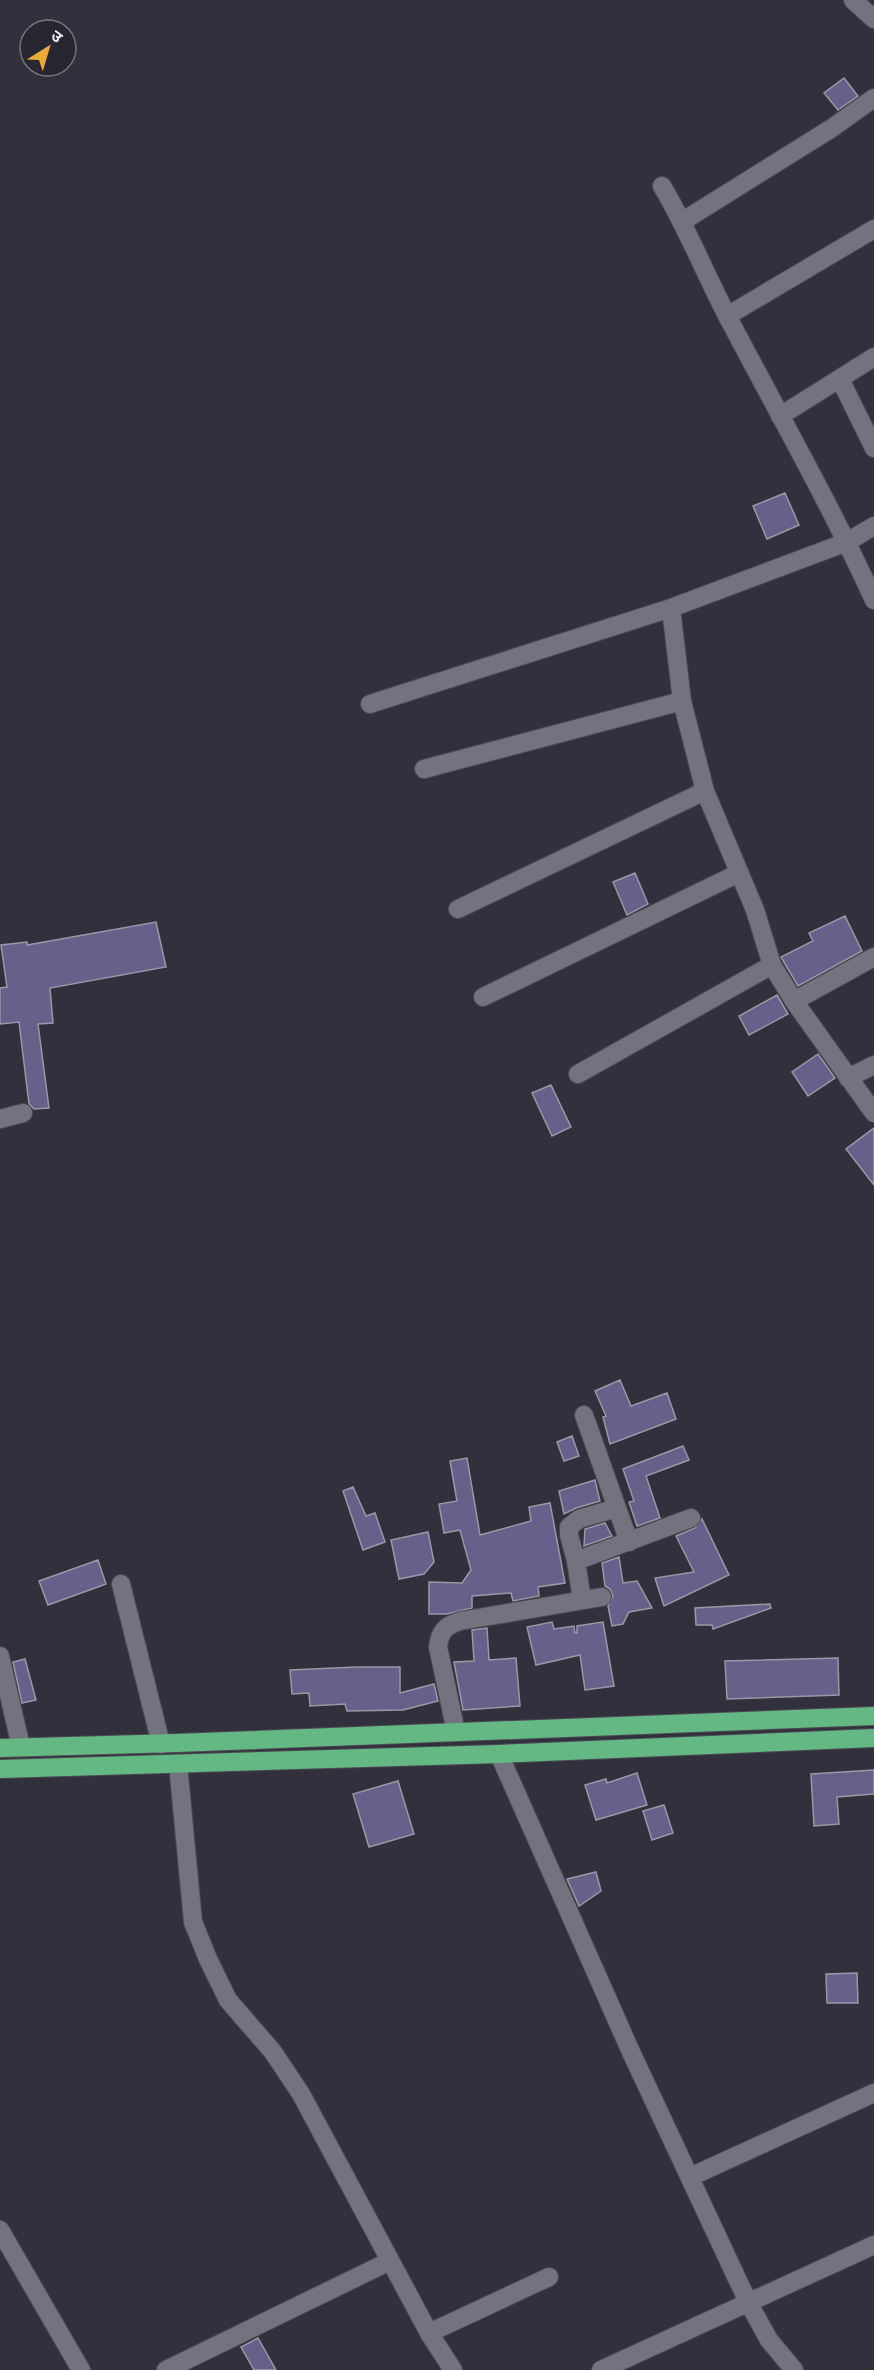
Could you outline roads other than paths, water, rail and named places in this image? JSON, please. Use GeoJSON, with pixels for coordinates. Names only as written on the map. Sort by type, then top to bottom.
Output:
{"type":"FeatureCollection","features":[{"type":"Feature","properties":{"kind":"highway"},"geometry":{"type":"LineString","coordinates":[[0,1748],[161,1744],[874,1716]]}},
{"type":"Feature","properties":{"kind":"highway"},"geometry":{"type":"LineString","coordinates":[[0,1769],[499,1754],[874,1738]]}},
{"type":"Feature","properties":{"kind":"street"},"geometry":{"type":"LineString","coordinates":[[854,0],[874,20]]}},
{"type":"Feature","properties":{"kind":"street"},"geometry":{"type":"LineString","coordinates":[[682,221],[832,128],[874,98]]}},
{"type":"Feature","properties":{"kind":"street"},"geometry":{"type":"LineString","coordinates":[[662,186],[682,221],[727,316],[847,542],[874,600]]}},
{"type":"Feature","properties":{"kind":"street"},"geometry":{"type":"LineString","coordinates":[[727,316],[874,229]]}},
{"type":"Feature","properties":{"kind":"street"},"geometry":{"type":"LineString","coordinates":[[780,416],[874,357]]}},
{"type":"Feature","properties":{"kind":"street"},"geometry":{"type":"LineString","coordinates":[[840,379],[874,448]]}},
{"type":"Feature","properties":{"kind":"street"},"geometry":{"type":"LineString","coordinates":[[370,704],[671,608],[847,542],[874,526]]}},
{"type":"Feature","properties":{"kind":"street"},"geometry":{"type":"LineString","coordinates":[[671,608],[682,701],[705,791],[740,873],[772,965],[794,1001],[874,1113]]}},
{"type":"Feature","properties":{"kind":"street"},"geometry":{"type":"LineString","coordinates":[[424,769],[682,701]]}},
{"type":"Feature","properties":{"kind":"street"},"geometry":{"type":"LineString","coordinates":[[458,909],[705,791]]}},
{"type":"Feature","properties":{"kind":"street"},"geometry":{"type":"LineString","coordinates":[[483,997],[740,873]]}},
{"type":"Feature","properties":{"kind":"street"},"geometry":{"type":"LineString","coordinates":[[794,1001],[874,957]]}},
{"type":"Feature","properties":{"kind":"street"},"geometry":{"type":"LineString","coordinates":[[578,1074],[772,965]]}},
{"type":"Feature","properties":{"kind":"street"},"geometry":{"type":"LineString","coordinates":[[848,1078],[874,1065]]}},
{"type":"Feature","properties":{"kind":"street"},"geometry":{"type":"LineString","coordinates":[[0,1119],[23,1113]]}},
{"type":"Feature","properties":{"kind":"street"},"geometry":{"type":"LineString","coordinates":[[584,1415],[629,1542]]}},
{"type":"Feature","properties":{"kind":"street"},"geometry":{"type":"LineString","coordinates":[[582,1600],[569,1527],[573,1522],[617,1508]]}},
{"type":"Feature","properties":{"kind":"street"},"geometry":{"type":"LineString","coordinates":[[576,1561],[691,1518]]}},
{"type":"Feature","properties":{"kind":"street"},"geometry":{"type":"LineString","coordinates":[[121,1584],[161,1744]]}},
{"type":"Feature","properties":{"kind":"street"},"geometry":{"type":"LineString","coordinates":[[456,1732],[438,1647],[440,1634],[448,1625],[602,1597]]}},
{"type":"Feature","properties":{"kind":"street"},"geometry":{"type":"LineString","coordinates":[[0,1656],[21,1747]]}},
{"type":"Feature","properties":{"kind":"street"},"geometry":{"type":"LineString","coordinates":[[499,1754],[631,2052],[748,2302],[769,2340],[794,2370]]}},
{"type":"Feature","properties":{"kind":"street"},"geometry":{"type":"LineString","coordinates":[[178,1764],[193,1922],[208,1959],[228,2000],[273,2052],[302,2094],[429,2333],[444,2367]]}},
{"type":"Feature","properties":{"kind":"street"},"geometry":{"type":"LineString","coordinates":[[690,2177],[874,2093]]}},
{"type":"Feature","properties":{"kind":"street"},"geometry":{"type":"LineString","coordinates":[[0,2230],[81,2370]]}},
{"type":"Feature","properties":{"kind":"street"},"geometry":{"type":"LineString","coordinates":[[601,2370],[874,2245]]}},
{"type":"Feature","properties":{"kind":"street"},"geometry":{"type":"LineString","coordinates":[[166,2370],[390,2261]]}},
{"type":"Feature","properties":{"kind":"street"},"geometry":{"type":"LineString","coordinates":[[429,2333],[549,2277]]}}]}
